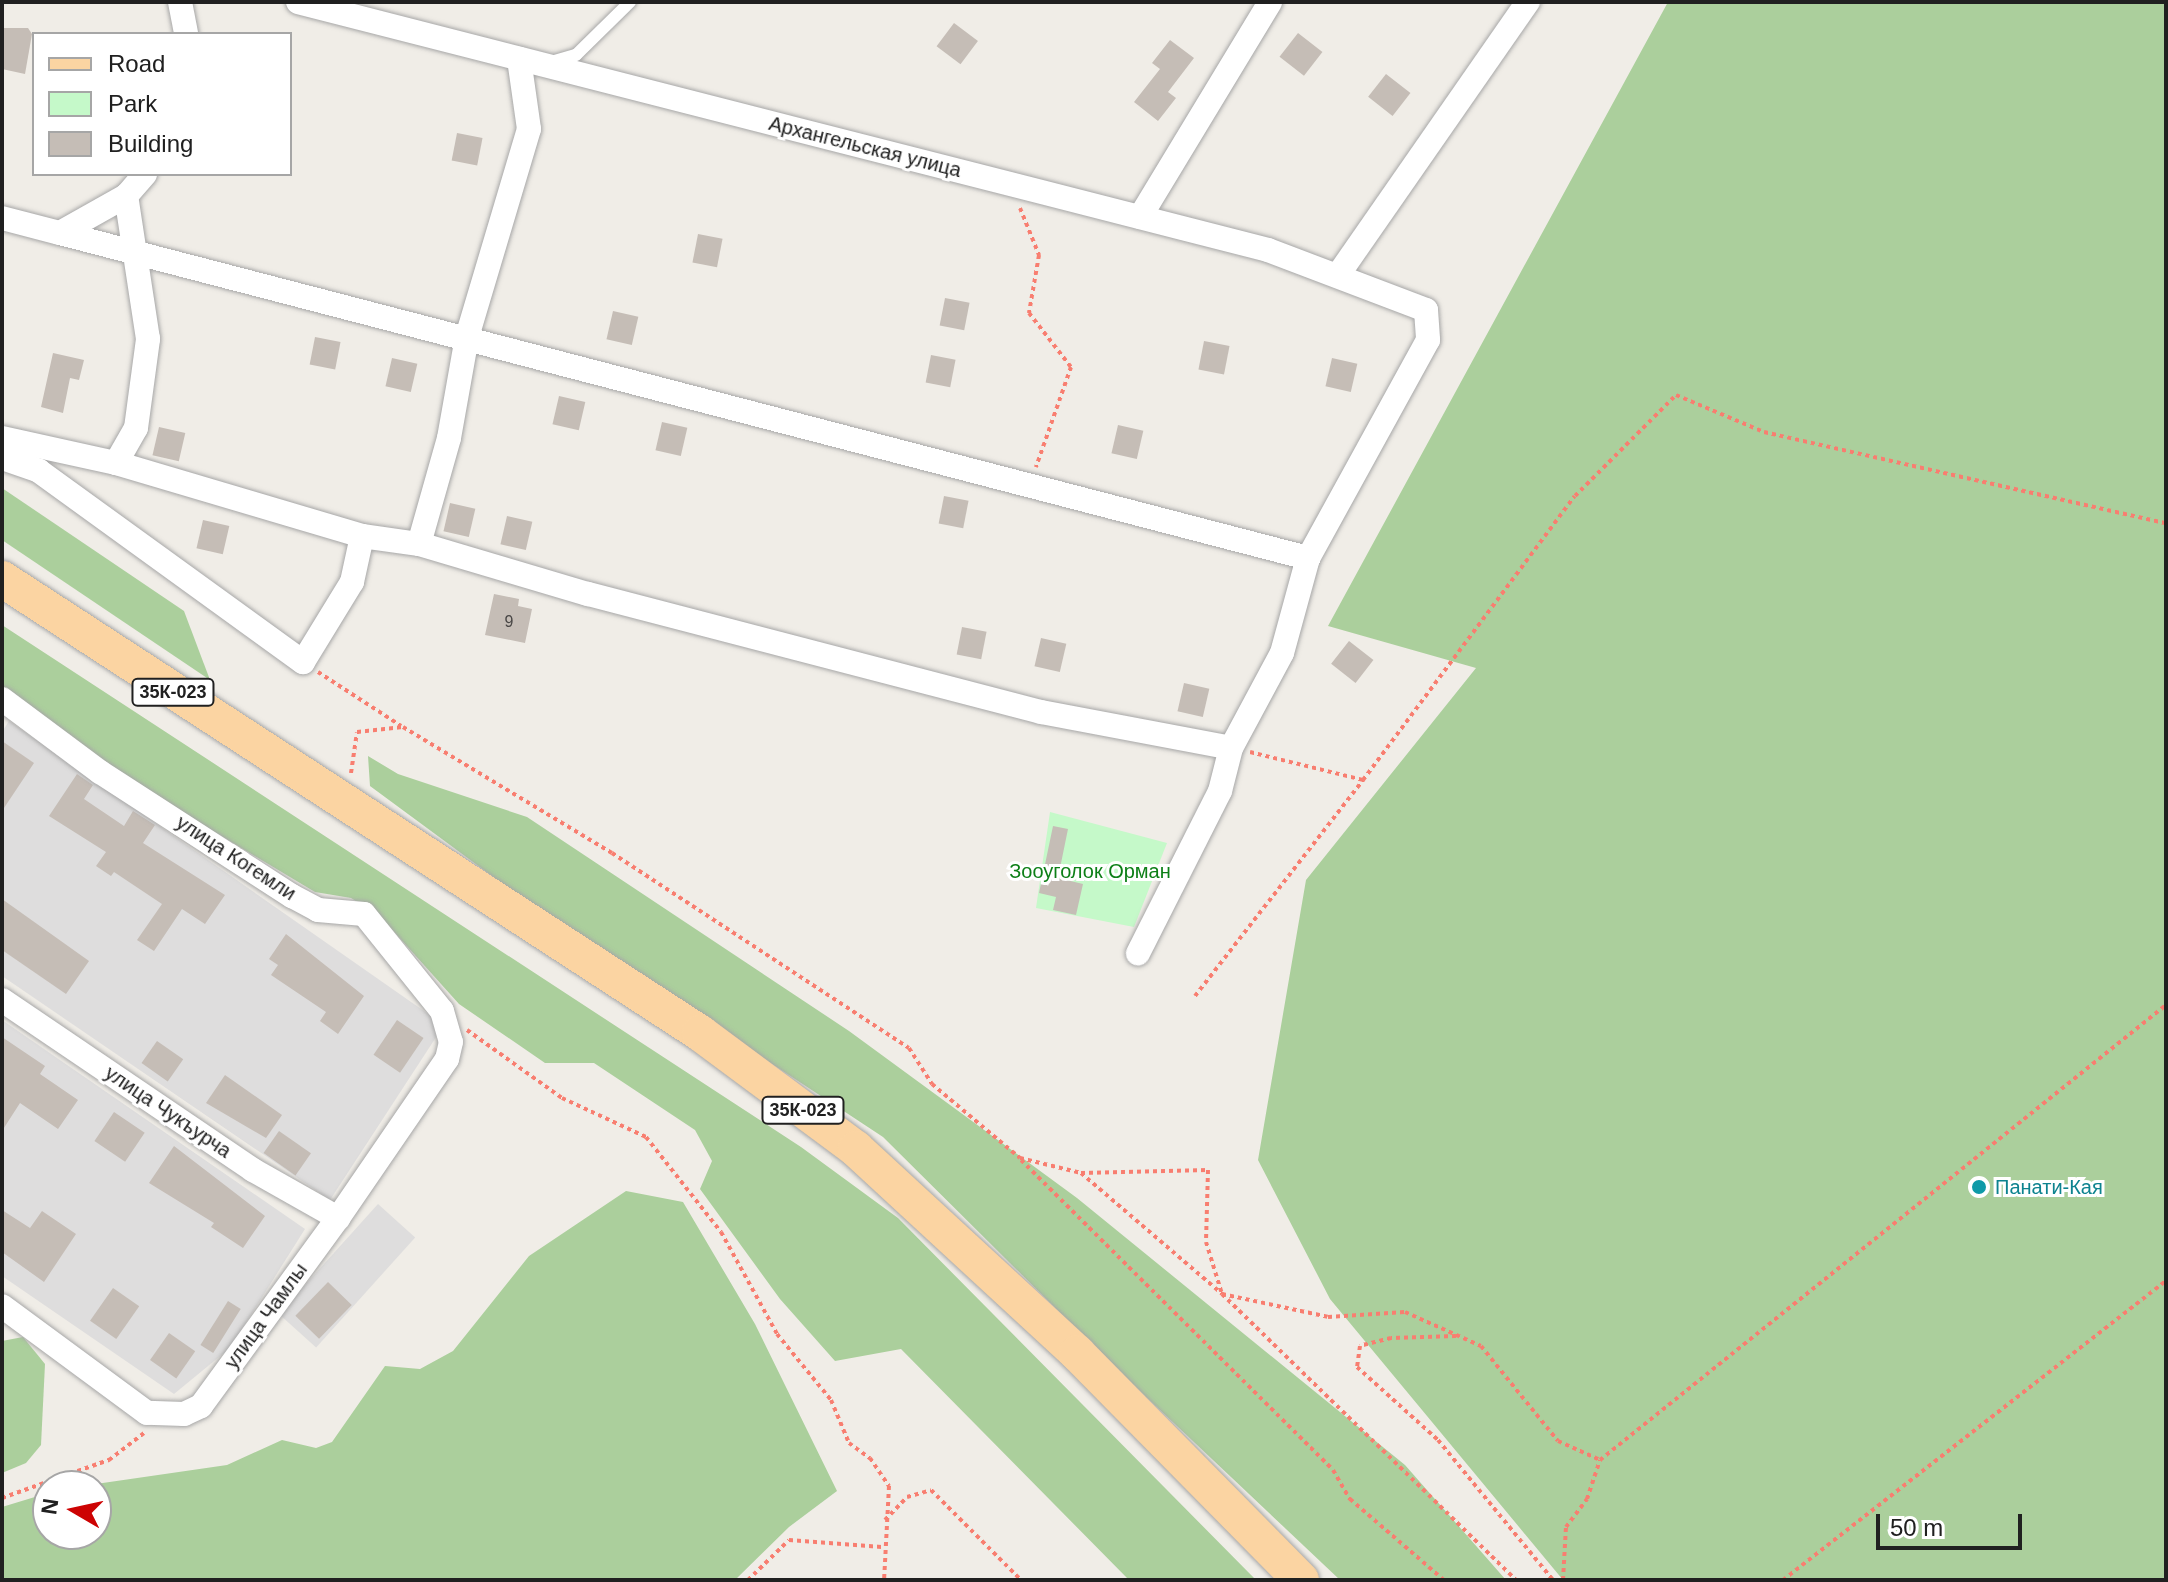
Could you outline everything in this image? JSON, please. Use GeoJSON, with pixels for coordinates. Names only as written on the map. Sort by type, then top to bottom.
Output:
{"type":"FeatureCollection","features":[{"type":"Feature","properties":{"kind":"main road","name":"35К-023"},"geometry":{"type":"LineString","coordinates":[[2,579],[700,1033],[856,1149],[1077,1353],[1301,1580]]}},
{"type":"Feature","properties":{"kind":"street"},"geometry":{"type":"LineString","coordinates":[[180,2],[186,32]]}},
{"type":"Feature","properties":{"kind":"street","name":"Архангельская улица"},"geometry":{"type":"LineString","coordinates":[[298,2],[1140,217],[1338,275],[1426,310],[1428,340],[1308,558]]}},
{"type":"Feature","properties":{"kind":"street"},"geometry":{"type":"LineString","coordinates":[[1140,217],[1270,2]]}},
{"type":"Feature","properties":{"kind":"street"},"geometry":{"type":"LineString","coordinates":[[1338,275],[1528,2]]}},
{"type":"Feature","properties":{"kind":"street"},"geometry":{"type":"LineString","coordinates":[[419,544],[449,438],[467,337],[529,129],[530,62]]}},
{"type":"Feature","properties":{"kind":"street"},"geometry":{"type":"LineString","coordinates":[[60,233],[126,196],[143,176]]}},
{"type":"Feature","properties":{"kind":"street"},"geometry":{"type":"LineString","coordinates":[[116,463],[136,428],[148,339],[126,196]]}},
{"type":"Feature","properties":{"kind":"street"},"geometry":{"type":"LineString","coordinates":[[2,218],[467,337],[1028,489],[1308,558],[1282,653],[1231,748],[1220,791],[1138,953]]}},
{"type":"Feature","properties":{"kind":"street"},"geometry":{"type":"LineString","coordinates":[[2,438],[116,463],[362,536],[419,544],[588,594],[1026,708],[1231,748]]}},
{"type":"Feature","properties":{"kind":"street"},"geometry":{"type":"LineString","coordinates":[[2,458],[39,471],[303,662],[352,582],[362,536]]}},
{"type":"Feature","properties":{"kind":"street","name":"улица Когемли"},"geometry":{"type":"LineString","coordinates":[[2,699],[100,772],[292,896],[318,910],[364,914],[442,1011],[449,1026]]}},
{"type":"Feature","properties":{"kind":"street","name":"улица Чукъурча"},"geometry":{"type":"LineString","coordinates":[[2,1000],[253,1170],[338,1218]]}},
{"type":"Feature","properties":{"kind":"street","name":"улица Чамлы"},"geometry":{"type":"LineString","coordinates":[[165,1417],[201,1406],[338,1218],[447,1059],[449,1026]]}},
{"type":"Feature","properties":{"kind":"street"},"geometry":{"type":"LineString","coordinates":[[2,1306],[147,1413],[165,1417]]}},
{"type":"Feature","properties":{"kind":"lane"},"geometry":{"type":"LineString","coordinates":[[530,62],[576,55],[630,2]]}},
{"type":"Feature","properties":{"kind":"path"},"geometry":{"type":"LineString","coordinates":[[1010,184],[1039,255],[1029,313],[1071,367],[1028,489]]}},
{"type":"Feature","properties":{"kind":"path"},"geometry":{"type":"LineString","coordinates":[[1195,996],[1363,780],[1575,496],[1676,395],[1764,432],[2166,523]]}},
{"type":"Feature","properties":{"kind":"path"},"geometry":{"type":"LineString","coordinates":[[303,662],[403,727],[612,853],[909,1048],[932,1084],[1020,1158],[1333,1470],[1350,1499],[1444,1580]]}},
{"type":"Feature","properties":{"kind":"path"},"geometry":{"type":"LineString","coordinates":[[341,801],[350,786],[357,732],[403,727]]}},
{"type":"Feature","properties":{"kind":"path"},"geometry":{"type":"LineString","coordinates":[[1231,748],[1363,780]]}},
{"type":"Feature","properties":{"kind":"path"},"geometry":{"type":"LineString","coordinates":[[1563,1580],[1566,1527],[1587,1499],[1600,1460],[2166,1005]]}},
{"type":"Feature","properties":{"kind":"path"},"geometry":{"type":"LineString","coordinates":[[449,1026],[472,1031],[562,1098],[646,1137],[721,1232],[777,1334],[831,1400],[849,1443],[870,1458],[889,1486],[882,1547],[884,1580]]}},
{"type":"Feature","properties":{"kind":"path"},"geometry":{"type":"LineString","coordinates":[[1020,1158],[1081,1173],[1208,1170],[1206,1242],[1222,1294]]}},
{"type":"Feature","properties":{"kind":"path"},"geometry":{"type":"LineString","coordinates":[[1081,1173],[1222,1294],[1516,1580]]}},
{"type":"Feature","properties":{"kind":"path"},"geometry":{"type":"LineString","coordinates":[[1783,1580],[2166,1281]]}},
{"type":"Feature","properties":{"kind":"path"},"geometry":{"type":"LineString","coordinates":[[1222,1294],[1328,1317],[1405,1312],[1458,1335],[1481,1346],[1558,1441],[1600,1460]]}},
{"type":"Feature","properties":{"kind":"path"},"geometry":{"type":"LineString","coordinates":[[1458,1335],[1391,1338],[1360,1346],[1357,1367],[1438,1440],[1553,1580]]}},
{"type":"Feature","properties":{"kind":"path"},"geometry":{"type":"LineString","coordinates":[[2,1498],[109,1460],[165,1417]]}},
{"type":"Feature","properties":{"kind":"path"},"geometry":{"type":"LineString","coordinates":[[885,1520],[907,1497],[931,1490],[1021,1580]]}},
{"type":"Feature","properties":{"kind":"path"},"geometry":{"type":"LineString","coordinates":[[748,1580],[789,1540],[882,1547]]}},
{"type":"Feature","properties":{"kind":"shaded area"},"geometry":{"type":"Polygon","coordinates":[[[9,721],[444,1025],[330,1200],[2,976],[2,732],[9,721]]]}},
{"type":"Feature","properties":{"kind":"shaded area"},"geometry":{"type":"Polygon","coordinates":[[[2,1020],[305,1229],[230,1348],[174,1394],[2,1276],[2,1020]]]}},
{"type":"Feature","properties":{"kind":"shaded area"},"geometry":{"type":"Polygon","coordinates":[[[378,1204],[415,1237],[316,1347],[279,1314],[378,1204]]]}},
{"type":"Feature","properties":{"kind":"green space"},"geometry":{"type":"Polygon","coordinates":[[[1668,2],[2166,2],[2166,1580],[1563,1580],[1330,1299],[1258,1160],[1306,880],[1476,668],[1328,626],[1668,2]]]}},
{"type":"Feature","properties":{"kind":"green space"},"geometry":{"type":"Polygon","coordinates":[[[2,488],[184,611],[210,680],[2,540],[2,488]]]}},
{"type":"Feature","properties":{"kind":"green space"},"geometry":{"type":"Polygon","coordinates":[[[2,625],[801,1147],[898,1218],[1256,1580],[1129,1580],[901,1349],[835,1361],[780,1299],[700,1189],[712,1161],[695,1130],[594,1063],[545,1063],[459,1004],[379,915],[351,898],[315,892],[103,765],[2,688],[2,625]]]}},
{"type":"Feature","properties":{"kind":"green space"},"geometry":{"type":"Polygon","coordinates":[[[368,756],[398,774],[527,817],[849,1031],[1077,1198],[1405,1465],[1506,1580],[1340,1580],[1124,1376],[883,1137],[530,904],[370,786],[368,756]]]}},
{"type":"Feature","properties":{"kind":"green space","name":"Зооуголок Орман"},"geometry":{"type":"Polygon","coordinates":[[[1050,812],[1167,843],[1134,927],[1036,908],[1050,812]]]}},
{"type":"Feature","properties":{"kind":"green space"},"geometry":{"type":"Polygon","coordinates":[[[626,1191],[683,1202],[755,1324],[837,1491],[789,1527],[735,1580],[2,1580],[2,1507],[32,1498],[32,1550],[112,1550],[112,1482],[227,1465],[282,1440],[316,1448],[332,1442],[385,1366],[420,1369],[453,1351],[529,1256],[626,1191]]]}},
{"type":"Feature","properties":{"kind":"green space"},"geometry":{"type":"Polygon","coordinates":[[[23,1337],[45,1364],[41,1445],[26,1463],[2,1473],[2,1341],[23,1337]]]}},
{"type":"Feature","properties":{"kind":"building"},"geometry":{"type":"Polygon","coordinates":[[[954,23],[978,41],[961,64],[937,46],[954,23]]]}},
{"type":"Feature","properties":{"kind":"building"},"geometry":{"type":"Polygon","coordinates":[[[2,28],[28,28],[32,34],[25,74],[2,69],[2,28]]]}},
{"type":"Feature","properties":{"kind":"building"},"geometry":{"type":"Polygon","coordinates":[[[1298,33],[1322,52],[1304,76],[1280,57],[1298,33]]]}},
{"type":"Feature","properties":{"kind":"building"},"geometry":{"type":"Polygon","coordinates":[[[1170,40],[1194,58],[1168,92],[1176,98],[1158,121],[1134,102],[1160,69],[1152,63],[1170,40]]]}},
{"type":"Feature","properties":{"kind":"building"},"geometry":{"type":"Polygon","coordinates":[[[1386,74],[1410,93],[1393,116],[1368,97],[1386,74]]]}},
{"type":"Feature","properties":{"kind":"building"},"geometry":{"type":"Polygon","coordinates":[[[457,133],[483,138],[477,165],[452,160],[457,133]]]}},
{"type":"Feature","properties":{"kind":"building"},"geometry":{"type":"Polygon","coordinates":[[[698,234],[723,239],[717,267],[692,262],[698,234]]]}},
{"type":"Feature","properties":{"kind":"building"},"geometry":{"type":"Polygon","coordinates":[[[945,298],[970,303],[964,330],[940,325],[945,298]]]}},
{"type":"Feature","properties":{"kind":"building"},"geometry":{"type":"Polygon","coordinates":[[[613,311],[638,317],[632,345],[606,339],[613,311]]]}},
{"type":"Feature","properties":{"kind":"building"},"geometry":{"type":"Polygon","coordinates":[[[315,337],[341,342],[335,369],[310,364],[315,337]]]}},
{"type":"Feature","properties":{"kind":"building"},"geometry":{"type":"Polygon","coordinates":[[[1204,341],[1230,346],[1224,374],[1198,369],[1204,341]]]}},
{"type":"Feature","properties":{"kind":"building"},"geometry":{"type":"Polygon","coordinates":[[[53,353],[84,360],[79,380],[70,378],[63,413],[41,407],[53,353]]]}},
{"type":"Feature","properties":{"kind":"building"},"geometry":{"type":"Polygon","coordinates":[[[931,355],[956,360],[950,387],[926,382],[931,355]]]}},
{"type":"Feature","properties":{"kind":"building"},"geometry":{"type":"Polygon","coordinates":[[[392,358],[417,364],[411,392],[385,386],[392,358]]]}},
{"type":"Feature","properties":{"kind":"building"},"geometry":{"type":"Polygon","coordinates":[[[1332,358],[1357,364],[1351,392],[1325,386],[1332,358]]]}},
{"type":"Feature","properties":{"kind":"building"},"geometry":{"type":"Polygon","coordinates":[[[559,396],[585,402],[579,430],[552,424],[559,396]]]}},
{"type":"Feature","properties":{"kind":"building"},"geometry":{"type":"Polygon","coordinates":[[[662,422],[687,428],[681,456],[655,450],[662,422]]]}},
{"type":"Feature","properties":{"kind":"building"},"geometry":{"type":"Polygon","coordinates":[[[1118,425],[1143,431],[1137,459],[1111,453],[1118,425]]]}},
{"type":"Feature","properties":{"kind":"building"},"geometry":{"type":"Polygon","coordinates":[[[159,427],[185,433],[179,461],[152,455],[159,427]]]}},
{"type":"Feature","properties":{"kind":"building"},"geometry":{"type":"Polygon","coordinates":[[[944,496],[969,501],[963,528],[939,523],[944,496]]]}},
{"type":"Feature","properties":{"kind":"building"},"geometry":{"type":"Polygon","coordinates":[[[450,503],[475,509],[469,537],[443,531],[450,503]]]}},
{"type":"Feature","properties":{"kind":"building"},"geometry":{"type":"Polygon","coordinates":[[[507,516],[532,522],[526,550],[500,544],[507,516]]]}},
{"type":"Feature","properties":{"kind":"building"},"geometry":{"type":"Polygon","coordinates":[[[203,520],[229,526],[223,554],[196,548],[203,520]]]}},
{"type":"Feature","properties":{"kind":"building"},"geometry":{"type":"Polygon","coordinates":[[[494,594],[519,599],[518,606],[532,609],[525,643],[485,635],[494,594]]]}},
{"type":"Feature","properties":{"kind":"building"},"geometry":{"type":"Polygon","coordinates":[[[962,627],[987,632],[981,659],[957,654],[962,627]]]}},
{"type":"Feature","properties":{"kind":"building"},"geometry":{"type":"Polygon","coordinates":[[[1041,638],[1066,644],[1060,672],[1034,666],[1041,638]]]}},
{"type":"Feature","properties":{"kind":"building"},"geometry":{"type":"Polygon","coordinates":[[[1349,641],[1373,660],[1356,683],[1331,664],[1349,641]]]}},
{"type":"Feature","properties":{"kind":"building"},"geometry":{"type":"Polygon","coordinates":[[[1184,683],[1209,689],[1203,717],[1177,711],[1184,683]]]}},
{"type":"Feature","properties":{"kind":"building"},"geometry":{"type":"Polygon","coordinates":[[[2,741],[34,763],[2,811],[2,741]]]}},
{"type":"Feature","properties":{"kind":"building"},"geometry":{"type":"Polygon","coordinates":[[[77,774],[93,785],[84,799],[124,826],[133,811],[155,825],[143,843],[225,895],[205,924],[182,909],[154,951],[137,940],[162,904],[114,872],[111,876],[96,866],[106,852],[49,816],[77,774]]]}},
{"type":"Feature","properties":{"kind":"building"},"geometry":{"type":"Polygon","coordinates":[[[1053,826],[1068,829],[1058,878],[1083,884],[1076,915],[1053,910],[1056,897],[1039,893],[1053,826]]]}},
{"type":"Feature","properties":{"kind":"building"},"geometry":{"type":"Polygon","coordinates":[[[2,899],[89,961],[66,994],[2,950],[2,899]]]}},
{"type":"Feature","properties":{"kind":"building"},"geometry":{"type":"Polygon","coordinates":[[[286,934],[364,996],[338,1034],[320,1021],[326,1012],[271,975],[278,965],[269,959],[286,934]]]}},
{"type":"Feature","properties":{"kind":"building"},"geometry":{"type":"Polygon","coordinates":[[[397,1020],[424,1038],[400,1073],[374,1055],[397,1020]]]}},
{"type":"Feature","properties":{"kind":"building"},"geometry":{"type":"Polygon","coordinates":[[[2,1037],[45,1066],[40,1074],[78,1100],[58,1129],[20,1103],[2,1131],[2,1037]]]}},
{"type":"Feature","properties":{"kind":"building"},"geometry":{"type":"Polygon","coordinates":[[[157,1041],[183,1059],[168,1081],[142,1063],[157,1041]]]}},
{"type":"Feature","properties":{"kind":"building"},"geometry":{"type":"Polygon","coordinates":[[[225,1075],[282,1115],[266,1138],[206,1103],[225,1075]]]}},
{"type":"Feature","properties":{"kind":"building"},"geometry":{"type":"Polygon","coordinates":[[[114,1112],[145,1133],[125,1162],[94,1141],[114,1112]]]}},
{"type":"Feature","properties":{"kind":"building"},"geometry":{"type":"Polygon","coordinates":[[[279,1131],[311,1153],[295,1175],[264,1153],[279,1131]]]}},
{"type":"Feature","properties":{"kind":"building"},"geometry":{"type":"Polygon","coordinates":[[[174,1146],[265,1216],[243,1248],[211,1227],[214,1223],[149,1183],[174,1146]]]}},
{"type":"Feature","properties":{"kind":"building"},"geometry":{"type":"Polygon","coordinates":[[[2,1210],[30,1228],[42,1211],[76,1234],[44,1282],[2,1252],[2,1210]]]}},
{"type":"Feature","properties":{"kind":"building"},"geometry":{"type":"Polygon","coordinates":[[[328,1282],[352,1305],[319,1339],[295,1316],[328,1282]]]}},
{"type":"Feature","properties":{"kind":"building"},"geometry":{"type":"Polygon","coordinates":[[[113,1288],[139,1306],[116,1339],[90,1321],[113,1288]]]}},
{"type":"Feature","properties":{"kind":"building"},"geometry":{"type":"Polygon","coordinates":[[[228,1301],[241,1309],[213,1353],[200,1345],[228,1301]]]}},
{"type":"Feature","properties":{"kind":"building"},"geometry":{"type":"Polygon","coordinates":[[[169,1333],[195,1351],[176,1378],[150,1360],[169,1333]]]}},
{"type":"Feature","properties":{"kind":"place","name":"Панати-Кая"},"geometry":{"type":"Point","coordinates":[1979,1187]}}]}
